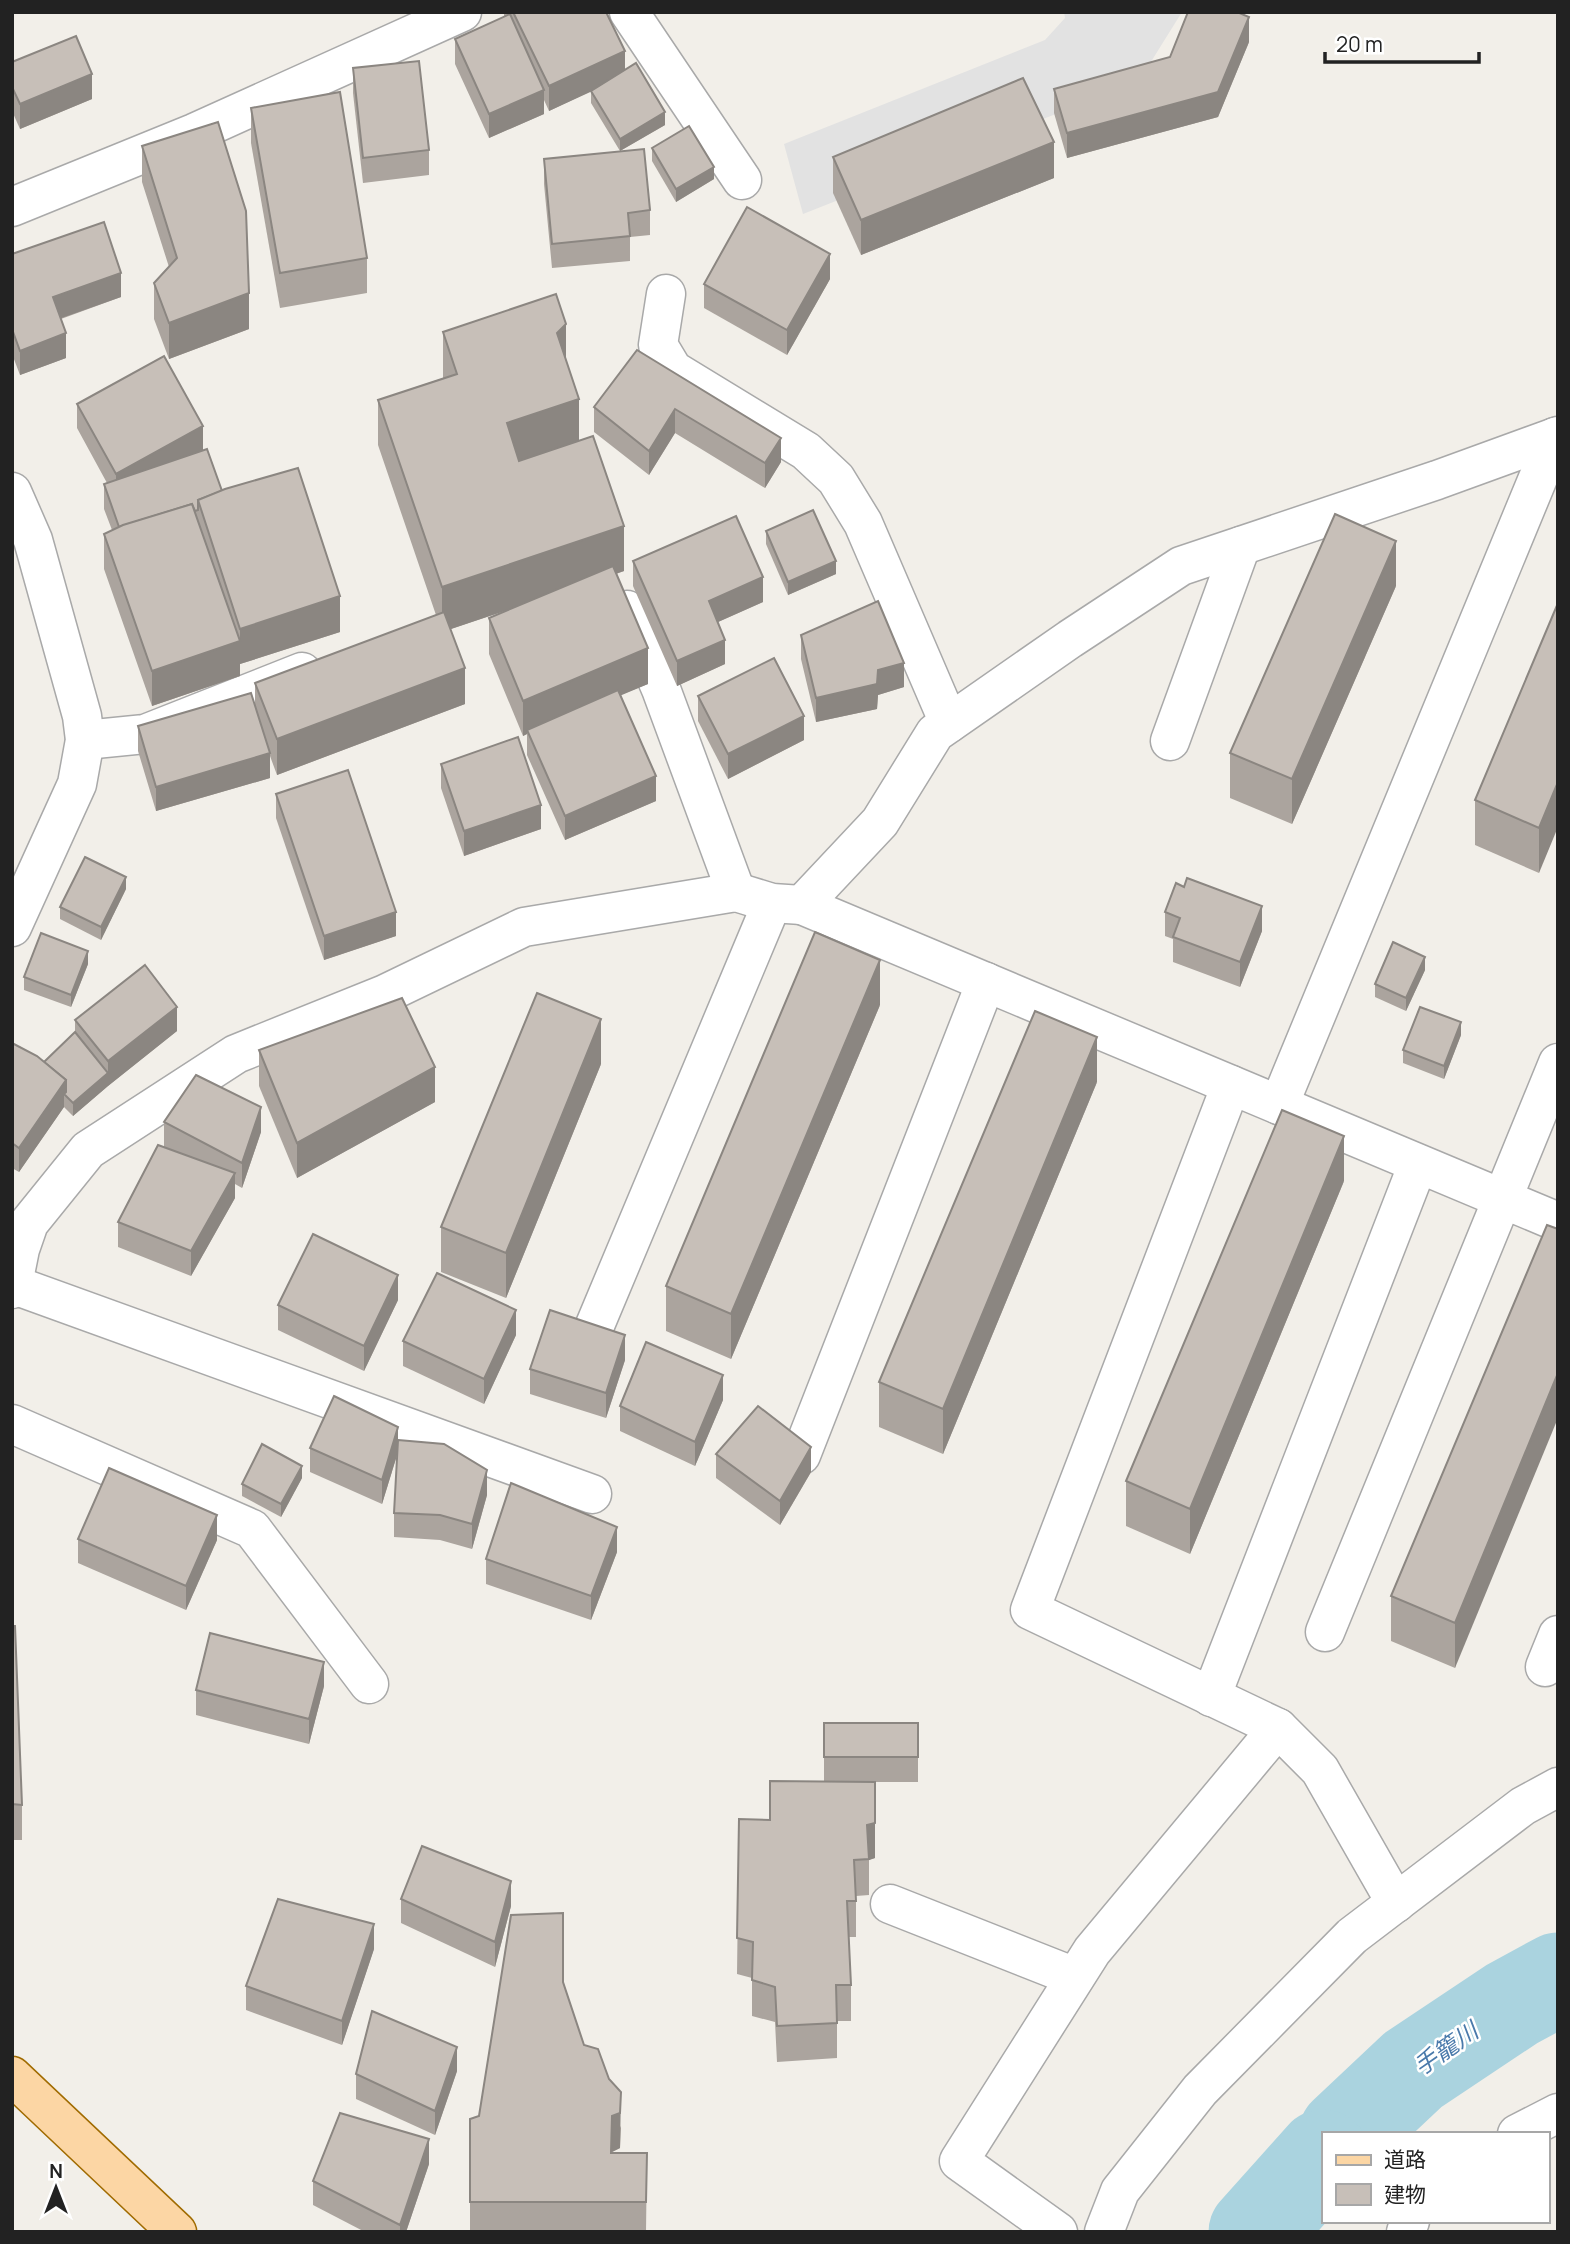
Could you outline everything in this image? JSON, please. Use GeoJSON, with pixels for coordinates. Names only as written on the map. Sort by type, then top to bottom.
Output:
{"type":"FeatureCollection","features":[{"type":"Feature","properties":{"kind":"main road"},"geometry":{"type":"LineString","coordinates":[[12,2076],[177,2232]]}},
{"type":"Feature","properties":{"kind":"street"},"geometry":{"type":"LineString","coordinates":[[12,207],[194,133],[462,12]]}},
{"type":"Feature","properties":{"kind":"street"},"geometry":{"type":"LineString","coordinates":[[629,12],[742,180]]}},
{"type":"Feature","properties":{"kind":"street"},"geometry":{"type":"LineString","coordinates":[[666,294],[657,345],[673,370],[806,451],[836,479],[863,523],[949,723]]}},
{"type":"Feature","properties":{"kind":"street"},"geometry":{"type":"LineString","coordinates":[[590,1337],[770,900],[880,822],[935,733],[1181,566],[1437,480],[1556,436]]}},
{"type":"Feature","properties":{"kind":"street"},"geometry":{"type":"LineString","coordinates":[[1279,1105],[1556,436]]}},
{"type":"Feature","properties":{"kind":"street"},"geometry":{"type":"LineString","coordinates":[[12,492],[33,540],[82,716],[85,740],[77,784],[12,927]]}},
{"type":"Feature","properties":{"kind":"street"},"geometry":{"type":"LineString","coordinates":[[1170,741],[1241,546]]}},
{"type":"Feature","properties":{"kind":"street"},"geometry":{"type":"LineString","coordinates":[[623,600],[661,689],[770,900]]}},
{"type":"Feature","properties":{"kind":"street"},"geometry":{"type":"LineString","coordinates":[[85,740],[145,734],[334,660]]}},
{"type":"Feature","properties":{"kind":"street"},"geometry":{"type":"LineString","coordinates":[[593,1494],[15,1267],[29,1223],[88,1150],[236,1054],[385,993],[524,927],[770,900],[986,982],[1558,1222]]}},
{"type":"Feature","properties":{"kind":"street"},"geometry":{"type":"LineString","coordinates":[[802,1454],[986,982]]}},
{"type":"Feature","properties":{"kind":"street"},"geometry":{"type":"LineString","coordinates":[[1325,1632],[1558,1063]]}},
{"type":"Feature","properties":{"kind":"street"},"geometry":{"type":"LineString","coordinates":[[1231,1085],[1030,1610],[1278,1728],[1320,1770],[1396,1903]]}},
{"type":"Feature","properties":{"kind":"street"},"geometry":{"type":"LineString","coordinates":[[1211,1697],[1418,1164]]}},
{"type":"Feature","properties":{"kind":"street"},"geometry":{"type":"LineString","coordinates":[[12,1424],[252,1529],[369,1684]]}},
{"type":"Feature","properties":{"kind":"street"},"geometry":{"type":"LineString","coordinates":[[1058,2232],[958,2161],[1091,1951],[1278,1728]]}},
{"type":"Feature","properties":{"kind":"street"},"geometry":{"type":"LineString","coordinates":[[1104,2232],[1120,2191],[1200,2090],[1352,1936],[1523,1806],[1558,1787]]}},
{"type":"Feature","properties":{"kind":"street"},"geometry":{"type":"LineString","coordinates":[[890,1904],[1075,1977]]}},
{"type":"Feature","properties":{"kind":"street"},"geometry":{"type":"LineString","coordinates":[[1521,2132],[1558,2113]]}},
{"type":"Feature","properties":{"kind":"shaded area"},"geometry":{"type":"Polygon","coordinates":[[[1064,12],[1182,12],[1139,81],[803,214],[784,144],[1045,40],[1065,18],[1064,12]]]}},
{"type":"Feature","properties":{"kind":"building"},"geometry":{"type":"Polygon","coordinates":[[[513,12],[606,12],[625,51],[549,86],[513,12]]]}},
{"type":"Feature","properties":{"kind":"building"},"geometry":{"type":"Polygon","coordinates":[[[1188,12],[1237,12],[1249,17],[1218,92],[1067,133],[1054,89],[1170,57],[1188,12]]]}},
{"type":"Feature","properties":{"kind":"building"},"geometry":{"type":"Polygon","coordinates":[[[510,14],[544,90],[489,114],[455,39],[510,14]]]}},
{"type":"Feature","properties":{"kind":"building"},"geometry":{"type":"Polygon","coordinates":[[[76,36],[92,74],[20,104],[12,87],[12,62],[76,36]]]}},
{"type":"Feature","properties":{"kind":"building"},"geometry":{"type":"Polygon","coordinates":[[[419,61],[429,150],[363,158],[353,68],[419,61]]]}},
{"type":"Feature","properties":{"kind":"building"},"geometry":{"type":"Polygon","coordinates":[[[636,63],[665,112],[620,139],[591,91],[636,63]]]}},
{"type":"Feature","properties":{"kind":"building"},"geometry":{"type":"Polygon","coordinates":[[[1023,78],[1054,142],[861,220],[833,157],[1023,78]]]}},
{"type":"Feature","properties":{"kind":"building"},"geometry":{"type":"Polygon","coordinates":[[[340,92],[367,258],[280,273],[251,108],[340,92]]]}},
{"type":"Feature","properties":{"kind":"building"},"geometry":{"type":"Polygon","coordinates":[[[218,122],[246,211],[249,293],[169,323],[154,283],[177,258],[142,146],[218,122]]]}},
{"type":"Feature","properties":{"kind":"building"},"geometry":{"type":"Polygon","coordinates":[[[689,126],[714,167],[676,189],[652,148],[689,126]]]}},
{"type":"Feature","properties":{"kind":"building"},"geometry":{"type":"Polygon","coordinates":[[[644,149],[650,210],[628,213],[630,236],[552,244],[544,159],[644,149]]]}},
{"type":"Feature","properties":{"kind":"building"},"geometry":{"type":"Polygon","coordinates":[[[747,207],[830,254],[787,330],[704,284],[747,207]]]}},
{"type":"Feature","properties":{"kind":"building"},"geometry":{"type":"Polygon","coordinates":[[[104,222],[121,273],[53,297],[66,333],[20,351],[12,329],[12,254],[104,222]]]}},
{"type":"Feature","properties":{"kind":"building"},"geometry":{"type":"Polygon","coordinates":[[[556,294],[566,324],[557,333],[579,399],[507,423],[519,461],[593,436],[624,526],[442,587],[378,400],[457,374],[443,332],[556,294]]]}},
{"type":"Feature","properties":{"kind":"building"},"geometry":{"type":"Polygon","coordinates":[[[637,350],[781,438],[765,463],[675,409],[649,451],[594,407],[637,350]]]}},
{"type":"Feature","properties":{"kind":"building"},"geometry":{"type":"Polygon","coordinates":[[[164,356],[203,426],[116,474],[77,404],[164,356]]]}},
{"type":"Feature","properties":{"kind":"building"},"geometry":{"type":"Polygon","coordinates":[[[207,449],[222,491],[198,500],[198,510],[195,511],[192,504],[119,527],[104,484],[207,449]]]}},
{"type":"Feature","properties":{"kind":"building"},"geometry":{"type":"Polygon","coordinates":[[[298,468],[340,596],[240,629],[198,500],[225,489],[298,468]]]}},
{"type":"Feature","properties":{"kind":"building"},"geometry":{"type":"Polygon","coordinates":[[[192,504],[240,641],[152,671],[104,534],[123,525],[192,504]]]}},
{"type":"Feature","properties":{"kind":"building"},"geometry":{"type":"Polygon","coordinates":[[[813,510],[836,561],[788,582],[766,531],[813,510]]]}},
{"type":"Feature","properties":{"kind":"building"},"geometry":{"type":"Polygon","coordinates":[[[1335,514],[1396,541],[1292,779],[1230,753],[1335,514]]]}},
{"type":"Feature","properties":{"kind":"building"},"geometry":{"type":"Polygon","coordinates":[[[736,516],[763,577],[709,601],[725,640],[677,661],[633,561],[736,516]]]}},
{"type":"Feature","properties":{"kind":"building"},"geometry":{"type":"Polygon","coordinates":[[[613,566],[648,648],[523,701],[489,618],[613,566]]]}},
{"type":"Feature","properties":{"kind":"building"},"geometry":{"type":"Polygon","coordinates":[[[878,601],[904,663],[878,670],[877,684],[816,698],[801,635],[878,601]]]}},
{"type":"Feature","properties":{"kind":"building"},"geometry":{"type":"Polygon","coordinates":[[[1558,603],[1558,782],[1539,828],[1475,800],[1558,603]]]}},
{"type":"Feature","properties":{"kind":"building"},"geometry":{"type":"Polygon","coordinates":[[[444,612],[465,668],[277,739],[255,683],[444,612]]]}},
{"type":"Feature","properties":{"kind":"building"},"geometry":{"type":"Polygon","coordinates":[[[774,658],[804,716],[728,754],[698,696],[774,658]]]}},
{"type":"Feature","properties":{"kind":"building"},"geometry":{"type":"Polygon","coordinates":[[[618,690],[656,776],[565,816],[527,730],[618,690]]]}},
{"type":"Feature","properties":{"kind":"building"},"geometry":{"type":"Polygon","coordinates":[[[251,693],[270,753],[156,787],[138,726],[251,693]]]}},
{"type":"Feature","properties":{"kind":"building"},"geometry":{"type":"Polygon","coordinates":[[[518,737],[541,805],[464,831],[441,764],[518,737]]]}},
{"type":"Feature","properties":{"kind":"building"},"geometry":{"type":"Polygon","coordinates":[[[348,770],[396,912],[324,936],[276,794],[348,770]]]}},
{"type":"Feature","properties":{"kind":"building"},"geometry":{"type":"Polygon","coordinates":[[[85,857],[126,877],[101,927],[60,907],[85,857]]]}},
{"type":"Feature","properties":{"kind":"building"},"geometry":{"type":"Polygon","coordinates":[[[1187,878],[1262,906],[1240,962],[1173,937],[1180,918],[1165,912],[1176,883],[1184,887],[1187,878]]]}},
{"type":"Feature","properties":{"kind":"building"},"geometry":{"type":"Polygon","coordinates":[[[815,932],[880,960],[731,1314],[666,1286],[815,932]]]}},
{"type":"Feature","properties":{"kind":"building"},"geometry":{"type":"Polygon","coordinates":[[[41,933],[88,951],[71,995],[24,977],[41,933]]]}},
{"type":"Feature","properties":{"kind":"building"},"geometry":{"type":"Polygon","coordinates":[[[1393,942],[1425,957],[1406,998],[1375,984],[1393,942]]]}},
{"type":"Feature","properties":{"kind":"building"},"geometry":{"type":"Polygon","coordinates":[[[145,965],[177,1007],[108,1061],[75,1020],[145,965]]]}},
{"type":"Feature","properties":{"kind":"building"},"geometry":{"type":"Polygon","coordinates":[[[537,993],[601,1019],[506,1253],[441,1227],[537,993]]]}},
{"type":"Feature","properties":{"kind":"building"},"geometry":{"type":"Polygon","coordinates":[[[402,998],[435,1067],[297,1143],[259,1050],[402,998]]]}},
{"type":"Feature","properties":{"kind":"building"},"geometry":{"type":"Polygon","coordinates":[[[1420,1007],[1461,1022],[1444,1066],[1403,1050],[1420,1007]]]}},
{"type":"Feature","properties":{"kind":"building"},"geometry":{"type":"Polygon","coordinates":[[[1035,1011],[1097,1037],[943,1409],[879,1382],[1035,1011]]]}},
{"type":"Feature","properties":{"kind":"building"},"geometry":{"type":"Polygon","coordinates":[[[75,1032],[108,1073],[73,1103],[64,1094],[66,1080],[44,1062],[75,1032]]]}},
{"type":"Feature","properties":{"kind":"building"},"geometry":{"type":"Polygon","coordinates":[[[12,1043],[37,1056],[66,1080],[19,1148],[12,1143],[12,1043]]]}},
{"type":"Feature","properties":{"kind":"building"},"geometry":{"type":"Polygon","coordinates":[[[196,1075],[261,1107],[242,1163],[164,1122],[196,1075]]]}},
{"type":"Feature","properties":{"kind":"building"},"geometry":{"type":"Polygon","coordinates":[[[1282,1110],[1344,1136],[1190,1509],[1126,1481],[1282,1110]]]}},
{"type":"Feature","properties":{"kind":"building"},"geometry":{"type":"Polygon","coordinates":[[[158,1145],[235,1173],[191,1251],[118,1222],[158,1145]]]}},
{"type":"Feature","properties":{"kind":"building"},"geometry":{"type":"Polygon","coordinates":[[[1547,1225],[1558,1229],[1558,1373],[1455,1623],[1391,1596],[1547,1225]]]}},
{"type":"Feature","properties":{"kind":"building"},"geometry":{"type":"Polygon","coordinates":[[[313,1234],[398,1275],[364,1346],[278,1305],[313,1234]]]}},
{"type":"Feature","properties":{"kind":"building"},"geometry":{"type":"Polygon","coordinates":[[[437,1273],[516,1310],[484,1379],[403,1341],[437,1273]]]}},
{"type":"Feature","properties":{"kind":"building"},"geometry":{"type":"Polygon","coordinates":[[[550,1310],[625,1335],[606,1393],[530,1369],[550,1310]]]}},
{"type":"Feature","properties":{"kind":"building"},"geometry":{"type":"Polygon","coordinates":[[[646,1342],[723,1375],[695,1442],[620,1406],[646,1342]]]}},
{"type":"Feature","properties":{"kind":"building"},"geometry":{"type":"Polygon","coordinates":[[[334,1396],[398,1427],[382,1480],[310,1448],[334,1396]]]}},
{"type":"Feature","properties":{"kind":"building"},"geometry":{"type":"Polygon","coordinates":[[[758,1406],[811,1447],[780,1501],[716,1454],[758,1406]]]}},
{"type":"Feature","properties":{"kind":"building"},"geometry":{"type":"Polygon","coordinates":[[[398,1440],[444,1444],[487,1470],[472,1524],[440,1515],[394,1513],[398,1440]]]}},
{"type":"Feature","properties":{"kind":"building"},"geometry":{"type":"Polygon","coordinates":[[[262,1444],[302,1466],[281,1504],[242,1484],[262,1444]]]}},
{"type":"Feature","properties":{"kind":"building"},"geometry":{"type":"Polygon","coordinates":[[[109,1468],[217,1515],[186,1586],[78,1539],[109,1468]]]}},
{"type":"Feature","properties":{"kind":"building"},"geometry":{"type":"Polygon","coordinates":[[[511,1483],[617,1527],[591,1596],[486,1559],[511,1483]]]}},
{"type":"Feature","properties":{"kind":"building"},"geometry":{"type":"Polygon","coordinates":[[[12,1626],[15,1626],[22,1805],[12,1804],[12,1626]]]}},
{"type":"Feature","properties":{"kind":"building"},"geometry":{"type":"Polygon","coordinates":[[[210,1633],[324,1662],[309,1719],[196,1690],[210,1633]]]}},
{"type":"Feature","properties":{"kind":"building"},"geometry":{"type":"Polygon","coordinates":[[[824,1723],[918,1723],[918,1757],[824,1757],[824,1723]]]}},
{"type":"Feature","properties":{"kind":"building"},"geometry":{"type":"Polygon","coordinates":[[[770,1781],[875,1782],[875,1823],[867,1825],[869,1859],[854,1860],[856,1901],[847,1901],[851,1985],[836,1985],[837,2023],[777,2026],[775,1987],[752,1980],[753,1942],[737,1938],[739,1819],[770,1820],[770,1781]]]}},
{"type":"Feature","properties":{"kind":"building"},"geometry":{"type":"Polygon","coordinates":[[[422,1846],[511,1881],[495,1942],[401,1899],[422,1846]]]}},
{"type":"Feature","properties":{"kind":"building"},"geometry":{"type":"Polygon","coordinates":[[[278,1899],[374,1924],[342,2021],[246,1986],[278,1899]]]}},
{"type":"Feature","properties":{"kind":"building"},"geometry":{"type":"Polygon","coordinates":[[[563,1913],[563,1982],[584,2045],[598,2049],[609,2079],[621,2092],[620,2113],[612,2116],[611,2153],[647,2153],[646,2202],[470,2202],[470,2119],[479,2116],[511,1915],[563,1913]]]}},
{"type":"Feature","properties":{"kind":"building"},"geometry":{"type":"Polygon","coordinates":[[[372,2011],[457,2047],[435,2111],[356,2074],[372,2011]]]}},
{"type":"Feature","properties":{"kind":"building"},"geometry":{"type":"Polygon","coordinates":[[[340,2113],[429,2139],[400,2225],[313,2181],[340,2113]]]}},
{"type":"Feature","properties":{"kind":"waterway","name":"手籠川"},"geometry":{"type":"LineString","coordinates":[[1347,2132],[1413,2070],[1512,2004],[1558,1979]]}},
{"type":"Feature","properties":{"kind":"waterway","name":"手籠川"},"geometry":{"type":"LineString","coordinates":[[1255,2232],[1322,2157]]}}]}
